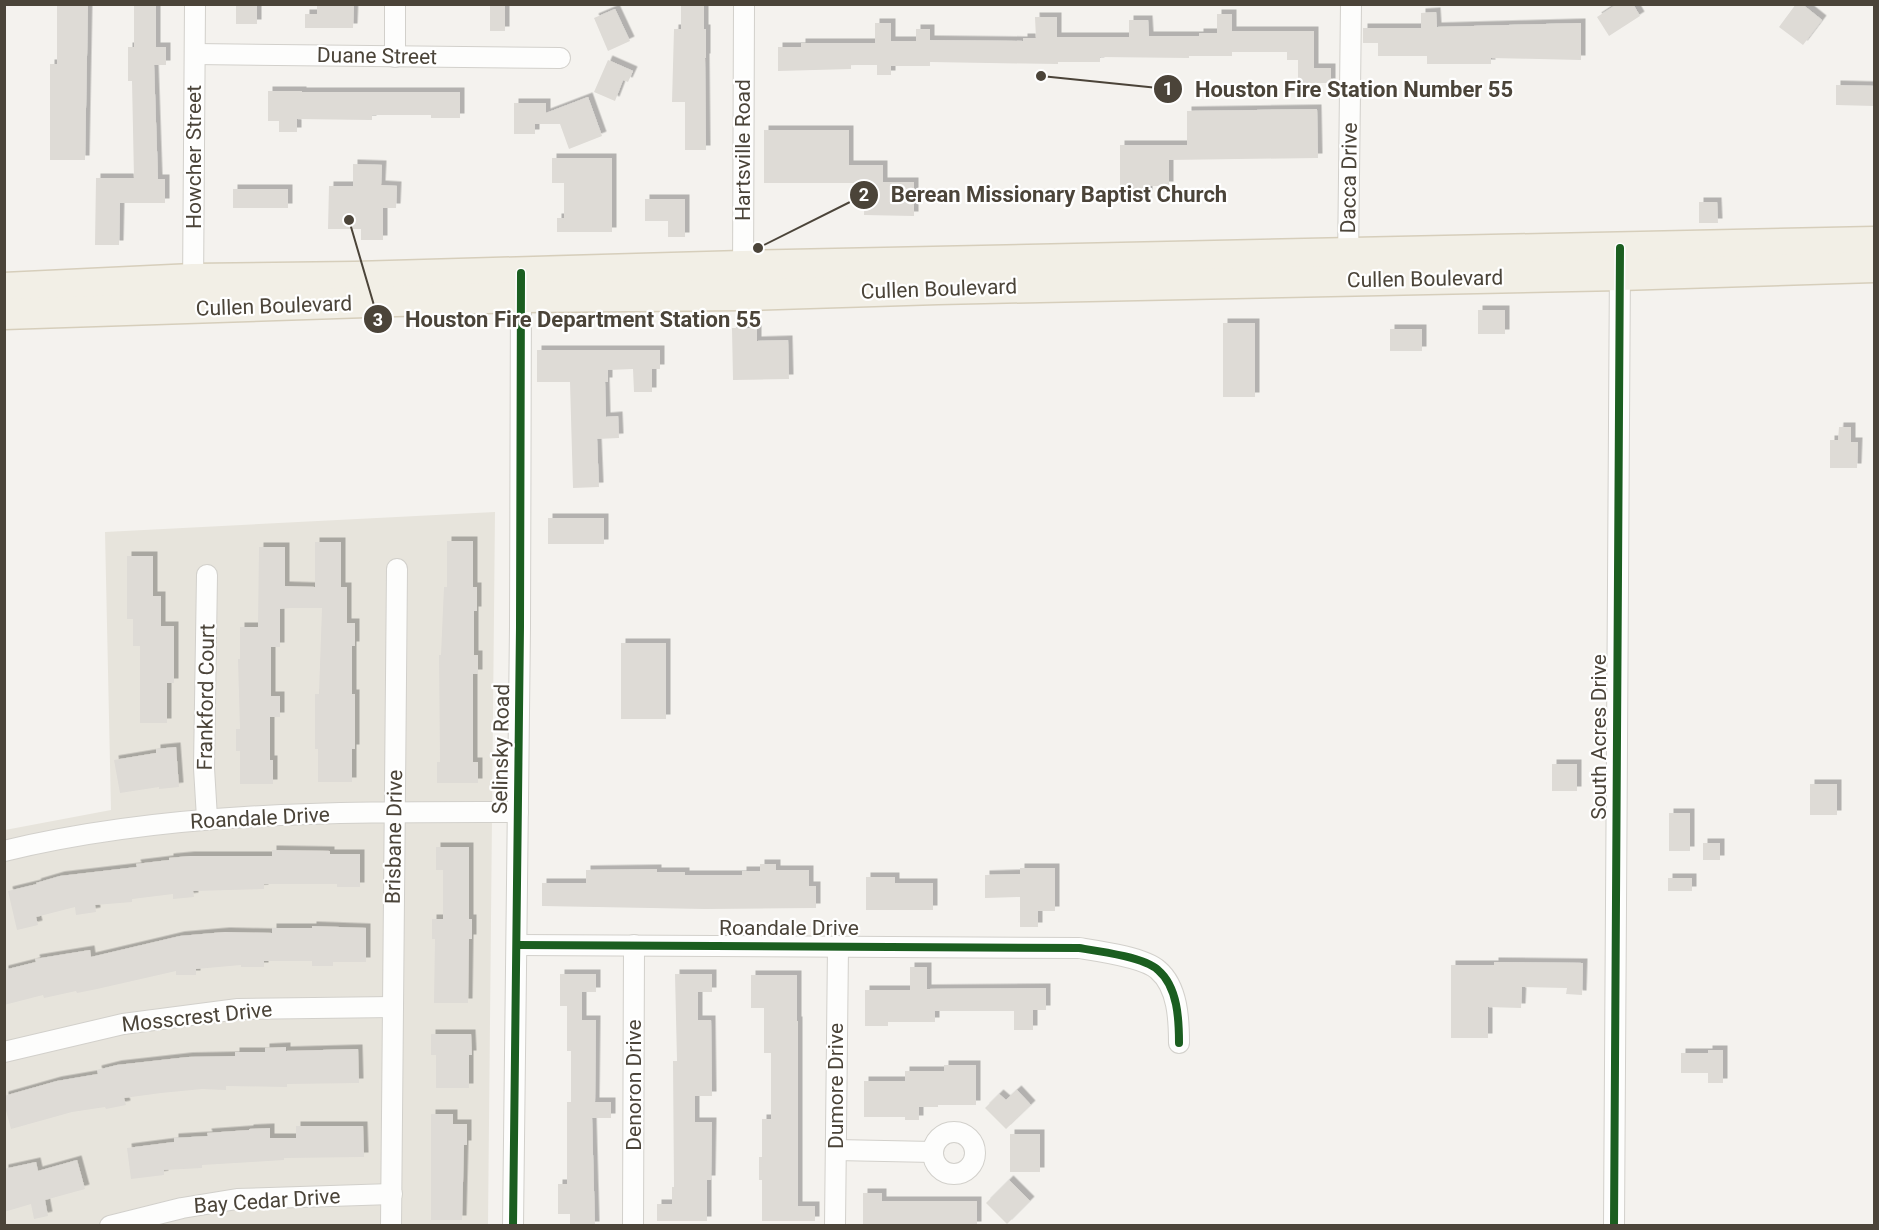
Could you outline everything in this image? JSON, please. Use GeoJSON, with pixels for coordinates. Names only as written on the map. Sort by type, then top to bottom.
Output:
{"type":"FeatureCollection","features":[{"type":"Feature","properties":{"kind":"main road","name":"Cullen Boulevard"},"geometry":{"type":"LineString","coordinates":[[1620,262],[1875,243]]}},
{"type":"Feature","properties":{"kind":"main road","name":"Cullen Boulevard"},"geometry":{"type":"LineString","coordinates":[[4,314],[193,309],[355,290],[521,285],[1620,262],[1875,267]]}},
{"type":"Feature","properties":{"kind":"main road","name":"Cullen Boulevard"},"geometry":{"type":"LineString","coordinates":[[4,288],[193,279],[355,290]]}},
{"type":"Feature","properties":{"kind":"street","name":"Howcher Street"},"geometry":{"type":"LineString","coordinates":[[193,309],[195,4]]}},
{"type":"Feature","properties":{"kind":"street"},"geometry":{"type":"LineString","coordinates":[[395,4],[395,57]]}},
{"type":"Feature","properties":{"kind":"street","name":"Hartsville Road"},"geometry":{"type":"LineString","coordinates":[[743,281],[744,4]]}},
{"type":"Feature","properties":{"kind":"street","name":"Dacca Drive"},"geometry":{"type":"LineString","coordinates":[[1348,267],[1351,4]]}},
{"type":"Feature","properties":{"kind":"street","name":"Duane Street"},"geometry":{"type":"LineString","coordinates":[[195,54],[560,58]]}},
{"type":"Feature","properties":{"kind":"street","name":"South Acres Drive"},"geometry":{"type":"LineString","coordinates":[[1614,1226],[1620,262]]}},
{"type":"Feature","properties":{"kind":"street","name":"Selinsky Road"},"geometry":{"type":"LineString","coordinates":[[513,1226],[521,285]]}},
{"type":"Feature","properties":{"kind":"street","name":"Brisbane Drive"},"geometry":{"type":"LineString","coordinates":[[391,1226],[397,569]]}},
{"type":"Feature","properties":{"kind":"street","name":"Frankford Court"},"geometry":{"type":"LineString","coordinates":[[207,575],[204,768],[207,818]]}},
{"type":"Feature","properties":{"kind":"street","name":"Roandale Drive"},"geometry":{"type":"LineString","coordinates":[[4,850],[72,837],[207,818],[263,815],[518,812]]}},
{"type":"Feature","properties":{"kind":"street","name":"Roandale Drive"},"geometry":{"type":"LineString","coordinates":[[517,945],[1061,947],[1104,952],[1136,960],[1157,969],[1168,982],[1175,1000],[1179,1022],[1179,1044]]}},
{"type":"Feature","properties":{"kind":"street","name":"Denoron Drive"},"geometry":{"type":"LineString","coordinates":[[633,1226],[634,945]]}},
{"type":"Feature","properties":{"kind":"street","name":"Dumore Drive"},"geometry":{"type":"LineString","coordinates":[[836,1226],[837,946]]}},
{"type":"Feature","properties":{"kind":"street","name":"Mosscrest Drive"},"geometry":{"type":"LineString","coordinates":[[4,1052],[123,1024],[226,1011],[393,1007]]}},
{"type":"Feature","properties":{"kind":"street"},"geometry":{"type":"LineString","coordinates":[[836,1150],[933,1152]]}},
{"type":"Feature","properties":{"kind":"street","name":"Bay Cedar Drive"},"geometry":{"type":"LineString","coordinates":[[110,1226],[143,1221],[182,1208],[237,1199],[392,1194]]}},
{"type":"Feature","properties":{"kind":"shaded area"},"geometry":{"type":"Polygon","coordinates":[[[495,512],[488,1225],[5,1226],[5,830],[111,810],[105,532],[495,512]]]}},
{"type":"Feature","properties":{"kind":"building"},"geometry":{"type":"Polygon","coordinates":[[[57,4],[88,4],[85,160],[50,160],[50,64],[57,64],[57,4]]]}},
{"type":"Feature","properties":{"kind":"building"},"geometry":{"type":"Polygon","coordinates":[[[236,4],[257,4],[257,24],[236,24],[236,4]]]}},
{"type":"Feature","properties":{"kind":"building"},"geometry":{"type":"Polygon","coordinates":[[[317,4],[354,4],[353,28],[305,28],[305,14],[317,14],[317,4]]]}},
{"type":"Feature","properties":{"kind":"building"},"geometry":{"type":"Polygon","coordinates":[[[490,4],[505,4],[505,31],[490,31],[490,4]]]}},
{"type":"Feature","properties":{"kind":"building"},"geometry":{"type":"Polygon","coordinates":[[[681,4],[704,4],[706,150],[685,150],[685,102],[672,102],[674,29],[681,29],[681,4]]]}},
{"type":"Feature","properties":{"kind":"building"},"geometry":{"type":"Polygon","coordinates":[[[1617,4],[1633,4],[1640,16],[1609,36],[1597,17],[1617,4]]]}},
{"type":"Feature","properties":{"kind":"building"},"geometry":{"type":"Polygon","coordinates":[[[1796,4],[1802,4],[1822,20],[1803,45],[1779,27],[1796,4]]]}},
{"type":"Feature","properties":{"kind":"building"},"geometry":{"type":"Polygon","coordinates":[[[134,6],[156,6],[156,47],[166,47],[166,65],[154,65],[158,179],[165,179],[165,203],[120,203],[119,245],[95,245],[96,178],[134,178],[132,81],[128,81],[128,47],[134,47],[134,6]]]}},
{"type":"Feature","properties":{"kind":"building"},"geometry":{"type":"Polygon","coordinates":[[[615,9],[630,41],[608,51],[594,18],[615,9]]]}},
{"type":"Feature","properties":{"kind":"building"},"geometry":{"type":"Polygon","coordinates":[[[1436,12],[1437,27],[1581,23],[1581,60],[1491,58],[1491,64],[1427,64],[1427,56],[1378,56],[1378,43],[1363,43],[1363,28],[1421,28],[1421,13],[1436,12]]]}},
{"type":"Feature","properties":{"kind":"building"},"geometry":{"type":"Polygon","coordinates":[[[1217,14],[1232,14],[1232,31],[1314,31],[1314,68],[1331,68],[1331,83],[1298,83],[1298,60],[1287,60],[1287,52],[1232,52],[1232,56],[1189,56],[1189,58],[1100,57],[1100,62],[1058,62],[1058,64],[930,62],[930,66],[891,66],[891,75],[877,75],[877,65],[851,65],[851,69],[778,71],[778,47],[801,47],[801,43],[875,43],[875,23],[891,23],[891,41],[916,41],[916,29],[930,29],[930,40],[1023,41],[1023,38],[1036,38],[1035,17],[1057,17],[1057,37],[1129,37],[1129,20],[1148,20],[1149,36],[1199,36],[1199,33],[1217,33],[1217,14]]]}},
{"type":"Feature","properties":{"kind":"building"},"geometry":{"type":"Polygon","coordinates":[[[608,60],[633,71],[628,82],[623,80],[615,101],[594,92],[608,60]]]}},
{"type":"Feature","properties":{"kind":"building"},"geometry":{"type":"Polygon","coordinates":[[[1836,85],[1875,86],[1875,106],[1836,105],[1836,85]]]}},
{"type":"Feature","properties":{"kind":"building"},"geometry":{"type":"Polygon","coordinates":[[[268,91],[460,92],[460,118],[431,118],[431,115],[372,115],[372,120],[297,119],[297,132],[279,132],[279,121],[268,121],[268,91]]]}},
{"type":"Feature","properties":{"kind":"building"},"geometry":{"type":"Polygon","coordinates":[[[588,97],[602,136],[569,149],[560,124],[535,124],[535,134],[514,134],[514,103],[546,103],[546,113],[588,97]]]}},
{"type":"Feature","properties":{"kind":"building"},"geometry":{"type":"Polygon","coordinates":[[[1317,109],[1318,158],[1169,160],[1169,186],[1148,186],[1148,196],[1120,196],[1120,145],[1187,145],[1187,111],[1317,109]]]}},
{"type":"Feature","properties":{"kind":"building"},"geometry":{"type":"Polygon","coordinates":[[[764,130],[849,130],[849,165],[883,165],[883,182],[914,182],[914,216],[864,215],[865,183],[764,183],[764,130]]]}},
{"type":"Feature","properties":{"kind":"building"},"geometry":{"type":"Polygon","coordinates":[[[552,158],[612,158],[612,232],[557,232],[557,218],[564,218],[564,183],[552,183],[552,158]]]}},
{"type":"Feature","properties":{"kind":"building"},"geometry":{"type":"Polygon","coordinates":[[[353,164],[382,165],[381,185],[397,186],[396,208],[383,208],[383,240],[361,240],[361,229],[328,229],[329,186],[353,186],[353,164]]]}},
{"type":"Feature","properties":{"kind":"building"},"geometry":{"type":"Polygon","coordinates":[[[233,189],[288,189],[288,208],[233,208],[233,189]]]}},
{"type":"Feature","properties":{"kind":"building"},"geometry":{"type":"Polygon","coordinates":[[[645,199],[685,199],[685,237],[668,237],[668,221],[645,221],[645,199]]]}},
{"type":"Feature","properties":{"kind":"building"},"geometry":{"type":"Polygon","coordinates":[[[1699,202],[1717,202],[1718,223],[1699,223],[1699,202]]]}},
{"type":"Feature","properties":{"kind":"building"},"geometry":{"type":"Polygon","coordinates":[[[1478,310],[1505,310],[1505,334],[1478,334],[1478,310]]]}},
{"type":"Feature","properties":{"kind":"building"},"geometry":{"type":"Polygon","coordinates":[[[1223,323],[1255,323],[1255,397],[1223,397],[1223,323]]]}},
{"type":"Feature","properties":{"kind":"building"},"geometry":{"type":"Polygon","coordinates":[[[732,328],[757,328],[757,341],[788,340],[789,379],[733,380],[732,328]]]}},
{"type":"Feature","properties":{"kind":"building"},"geometry":{"type":"Polygon","coordinates":[[[1390,329],[1422,329],[1422,351],[1390,351],[1390,329]]]}},
{"type":"Feature","properties":{"kind":"building"},"geometry":{"type":"Polygon","coordinates":[[[537,350],[660,350],[660,369],[652,369],[652,392],[634,392],[633,369],[608,370],[608,382],[605,382],[606,417],[618,416],[619,438],[597,439],[599,487],[573,488],[570,382],[537,382],[537,350]]]}},
{"type":"Feature","properties":{"kind":"building"},"geometry":{"type":"Polygon","coordinates":[[[1839,427],[1851,427],[1851,442],[1858,442],[1857,468],[1830,468],[1830,440],[1838,440],[1839,427]]]}},
{"type":"Feature","properties":{"kind":"building"},"geometry":{"type":"Polygon","coordinates":[[[548,518],[604,518],[604,544],[548,544],[548,518]]]}},
{"type":"Feature","properties":{"kind":"building"},"geometry":{"type":"Polygon","coordinates":[[[447,541],[473,541],[473,587],[477,587],[477,611],[474,611],[474,655],[478,655],[478,674],[473,674],[473,762],[478,762],[478,783],[437,783],[437,762],[440,762],[439,655],[441,655],[444,587],[447,587],[447,541]]]}},
{"type":"Feature","properties":{"kind":"building"},"geometry":{"type":"Polygon","coordinates":[[[315,542],[341,542],[341,587],[347,587],[347,623],[355,623],[355,646],[352,646],[355,749],[352,749],[352,782],[318,782],[318,749],[315,749],[315,694],[319,694],[322,608],[291,608],[280,609],[280,647],[271,647],[271,696],[280,696],[280,717],[270,717],[270,760],[273,760],[273,784],[240,784],[240,751],[236,751],[236,729],[240,729],[238,659],[240,659],[240,627],[258,627],[259,547],[285,547],[285,586],[315,587],[315,542]]]}},
{"type":"Feature","properties":{"kind":"building"},"geometry":{"type":"Polygon","coordinates":[[[127,556],[153,556],[153,596],[161,596],[161,626],[174,626],[174,683],[167,683],[167,723],[140,723],[140,646],[133,646],[133,619],[127,619],[127,556]]]}},
{"type":"Feature","properties":{"kind":"building"},"geometry":{"type":"Polygon","coordinates":[[[621,643],[666,643],[666,719],[621,719],[621,643]]]}},
{"type":"Feature","properties":{"kind":"building"},"geometry":{"type":"Polygon","coordinates":[[[176,747],[179,787],[159,789],[159,787],[120,793],[114,760],[156,753],[156,749],[176,747]]]}},
{"type":"Feature","properties":{"kind":"building"},"geometry":{"type":"Polygon","coordinates":[[[1552,764],[1577,764],[1577,791],[1552,791],[1552,764]]]}},
{"type":"Feature","properties":{"kind":"building"},"geometry":{"type":"Polygon","coordinates":[[[1810,784],[1837,784],[1837,815],[1810,815],[1810,784]]]}},
{"type":"Feature","properties":{"kind":"building"},"geometry":{"type":"Polygon","coordinates":[[[1669,813],[1690,813],[1690,851],[1669,851],[1669,813]]]}},
{"type":"Feature","properties":{"kind":"building"},"geometry":{"type":"Polygon","coordinates":[[[1703,843],[1720,843],[1720,860],[1703,860],[1703,843]]]}},
{"type":"Feature","properties":{"kind":"building"},"geometry":{"type":"Polygon","coordinates":[[[436,847],[469,847],[469,919],[472,919],[472,939],[469,939],[468,1003],[434,1003],[435,939],[432,939],[432,919],[443,919],[443,870],[436,870],[436,847]]]}},
{"type":"Feature","properties":{"kind":"building"},"geometry":{"type":"Polygon","coordinates":[[[272,850],[360,854],[360,887],[337,887],[337,884],[264,884],[264,889],[193,891],[194,897],[173,899],[173,894],[132,899],[132,902],[95,905],[96,912],[76,915],[75,907],[36,917],[38,925],[17,930],[8,891],[60,876],[137,867],[136,864],[169,860],[169,858],[272,856],[272,850]]]}},
{"type":"Feature","properties":{"kind":"building"},"geometry":{"type":"Polygon","coordinates":[[[760,864],[776,864],[776,870],[809,870],[809,886],[816,886],[816,908],[705,909],[542,906],[542,883],[586,883],[586,870],[657,869],[657,872],[685,872],[685,875],[742,875],[742,871],[760,871],[760,864]]]}},
{"type":"Feature","properties":{"kind":"building"},"geometry":{"type":"Polygon","coordinates":[[[1020,868],[1055,868],[1055,911],[1038,911],[1038,927],[1020,927],[1020,897],[985,898],[985,875],[1020,874],[1020,868]]]}},
{"type":"Feature","properties":{"kind":"building"},"geometry":{"type":"Polygon","coordinates":[[[866,877],[895,877],[895,883],[933,883],[933,910],[866,910],[866,877]]]}},
{"type":"Feature","properties":{"kind":"building"},"geometry":{"type":"Polygon","coordinates":[[[1668,878],[1692,878],[1692,891],[1668,891],[1668,878]]]}},
{"type":"Feature","properties":{"kind":"building"},"geometry":{"type":"Polygon","coordinates":[[[312,926],[366,928],[366,962],[333,962],[333,966],[312,966],[312,961],[264,961],[264,967],[241,967],[241,965],[196,969],[196,975],[176,975],[176,971],[77,993],[76,991],[44,998],[43,995],[4,1005],[4,970],[36,962],[35,959],[90,950],[91,957],[180,936],[225,932],[272,933],[272,928],[312,928],[312,926]]]}},
{"type":"Feature","properties":{"kind":"building"},"geometry":{"type":"Polygon","coordinates":[[[1494,962],[1583,963],[1582,995],[1566,994],[1567,988],[1522,987],[1521,1008],[1488,1007],[1488,1038],[1451,1038],[1451,965],[1494,965],[1494,962]]]}},
{"type":"Feature","properties":{"kind":"building"},"geometry":{"type":"Polygon","coordinates":[[[910,967],[927,967],[927,989],[1046,988],[1046,1010],[1033,1010],[1033,1030],[1014,1030],[1014,1011],[935,1011],[935,1022],[888,1022],[888,1026],[865,1026],[865,990],[910,990],[910,967]]]}},
{"type":"Feature","properties":{"kind":"building"},"geometry":{"type":"Polygon","coordinates":[[[560,974],[596,974],[596,992],[582,992],[582,1020],[596,1020],[595,1102],[611,1102],[611,1118],[592,1118],[595,1226],[570,1226],[570,1214],[558,1214],[558,1184],[567,1184],[567,1102],[571,1102],[571,1051],[567,1051],[567,1006],[560,1006],[560,974]]]}},
{"type":"Feature","properties":{"kind":"building"},"geometry":{"type":"Polygon","coordinates":[[[675,974],[712,974],[712,992],[698,992],[698,1020],[711,1020],[712,1096],[695,1096],[695,1122],[712,1122],[711,1180],[707,1180],[707,1221],[657,1221],[657,1204],[672,1204],[672,1187],[674,1187],[673,1061],[677,1061],[675,974]]]}},
{"type":"Feature","properties":{"kind":"building"},"geometry":{"type":"Polygon","coordinates":[[[751,975],[797,975],[798,1206],[815,1206],[815,1221],[762,1221],[762,1180],[759,1180],[759,1157],[762,1157],[762,1119],[771,1119],[771,1053],[764,1053],[764,1008],[751,1008],[751,975]]]}},
{"type":"Feature","properties":{"kind":"building"},"geometry":{"type":"Polygon","coordinates":[[[431,1034],[471,1034],[469,1088],[436,1088],[436,1055],[431,1055],[431,1034]]]}},
{"type":"Feature","properties":{"kind":"building"},"geometry":{"type":"Polygon","coordinates":[[[286,1047],[286,1051],[358,1049],[359,1083],[287,1084],[287,1087],[226,1086],[226,1090],[202,1089],[161,1093],[124,1098],[126,1105],[72,1112],[11,1129],[4,1103],[4,1096],[57,1081],[98,1074],[97,1070],[117,1065],[188,1057],[235,1056],[235,1052],[265,1052],[265,1048],[286,1047]]]}},
{"type":"Feature","properties":{"kind":"building"},"geometry":{"type":"Polygon","coordinates":[[[1708,1050],[1723,1050],[1723,1083],[1708,1083],[1708,1073],[1681,1073],[1681,1053],[1708,1053],[1708,1050]]]}},
{"type":"Feature","properties":{"kind":"building"},"geometry":{"type":"Polygon","coordinates":[[[944,1065],[976,1065],[976,1105],[919,1107],[919,1120],[905,1120],[905,1117],[864,1117],[864,1081],[905,1081],[905,1071],[944,1071],[944,1065]]]}},
{"type":"Feature","properties":{"kind":"building"},"geometry":{"type":"Polygon","coordinates":[[[1017,1090],[1031,1105],[1006,1129],[985,1108],[999,1094],[1006,1100],[1017,1090]]]}},
{"type":"Feature","properties":{"kind":"building"},"geometry":{"type":"Polygon","coordinates":[[[431,1114],[453,1114],[453,1124],[467,1124],[467,1145],[464,1145],[462,1220],[431,1220],[431,1114]]]}},
{"type":"Feature","properties":{"kind":"building"},"geometry":{"type":"Polygon","coordinates":[[[296,1126],[363,1126],[364,1157],[284,1158],[284,1160],[202,1165],[202,1168],[164,1170],[164,1175],[131,1179],[127,1148],[174,1142],[174,1138],[208,1136],[207,1133],[249,1129],[270,1128],[270,1138],[296,1138],[296,1126]]]}},
{"type":"Feature","properties":{"kind":"building"},"geometry":{"type":"Polygon","coordinates":[[[1010,1134],[1040,1134],[1040,1172],[1010,1172],[1010,1134]]]}},
{"type":"Feature","properties":{"kind":"building"},"geometry":{"type":"Polygon","coordinates":[[[77,1160],[85,1189],[45,1200],[48,1216],[34,1219],[31,1204],[4,1212],[4,1169],[36,1162],[38,1171],[77,1160]]]}},
{"type":"Feature","properties":{"kind":"building"},"geometry":{"type":"Polygon","coordinates":[[[1009,1180],[1030,1201],[1007,1224],[986,1203],[1009,1180]]]}},
{"type":"Feature","properties":{"kind":"building"},"geometry":{"type":"Polygon","coordinates":[[[863,1193],[882,1193],[882,1201],[977,1201],[977,1226],[863,1226],[863,1193]]]}},
{"type":"Feature","properties":{"kind":"cycle path"},"geometry":{"type":"LineString","coordinates":[[1614,1226],[1620,248]]}},
{"type":"Feature","properties":{"kind":"cycle path"},"geometry":{"type":"LineString","coordinates":[[513,1226],[520,627],[521,273]]}},
{"type":"Feature","properties":{"kind":"cycle path"},"geometry":{"type":"LineString","coordinates":[[517,945],[1079,948],[1132,958],[1158,970],[1170,985],[1176,1004],[1179,1043]]}},
{"type":"Feature","properties":{"kind":"place","name":"Houston Fire Station Number 55"},"geometry":{"type":"Point","coordinates":[1041,76]}},
{"type":"Feature","properties":{"kind":"place","name":"Houston Fire Department Station 55"},"geometry":{"type":"Point","coordinates":[349,220]}},
{"type":"Feature","properties":{"kind":"place","name":"Berean Missionary Baptist Church"},"geometry":{"type":"Point","coordinates":[758,248]}}]}
